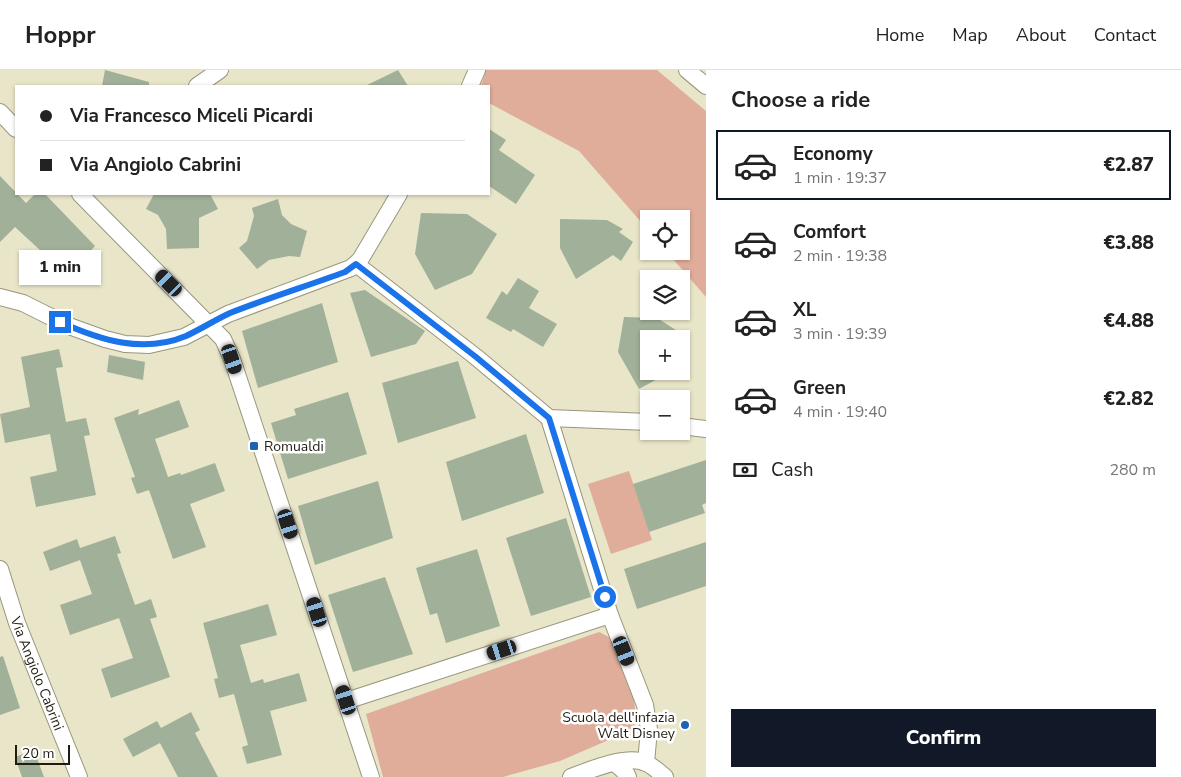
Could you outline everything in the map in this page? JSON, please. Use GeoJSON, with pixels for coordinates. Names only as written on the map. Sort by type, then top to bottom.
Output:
{"type":"FeatureCollection","features":[{"type":"Feature","properties":{"kind":"street"},"geometry":{"type":"LineString","coordinates":[[199,85],[220,70]]}},
{"type":"Feature","properties":{"kind":"street"},"geometry":{"type":"LineString","coordinates":[[470,85],[477,70]]}},
{"type":"Feature","properties":{"kind":"street"},"geometry":{"type":"LineString","coordinates":[[687,70],[706,86]]}},
{"type":"Feature","properties":{"kind":"street"},"geometry":{"type":"LineString","coordinates":[[0,112],[15,128]]}},
{"type":"Feature","properties":{"kind":"street"},"geometry":{"type":"LineString","coordinates":[[84,195],[210,323],[223,339],[232,359],[371,777]]}},
{"type":"Feature","properties":{"kind":"street"},"geometry":{"type":"LineString","coordinates":[[0,298],[23,303],[85,332],[124,344],[149,345],[168,342],[242,309],[345,272],[356,264],[397,195]]}},
{"type":"Feature","properties":{"kind":"street"},"geometry":{"type":"LineString","coordinates":[[356,264],[476,357],[549,418],[610,615],[647,712],[650,728],[646,763]]}},
{"type":"Feature","properties":{"kind":"street"},"geometry":{"type":"LineString","coordinates":[[549,418],[640,422]]}},
{"type":"Feature","properties":{"kind":"street"},"geometry":{"type":"LineString","coordinates":[[690,427],[706,429]]}},
{"type":"Feature","properties":{"kind":"street","name":"Via Angiolo Cabrini"},"geometry":{"type":"LineString","coordinates":[[0,569],[17,623],[78,777]]}},
{"type":"Feature","properties":{"kind":"street"},"geometry":{"type":"LineString","coordinates":[[346,700],[610,615]]}},
{"type":"Feature","properties":{"kind":"street"},"geometry":{"type":"LineString","coordinates":[[570,777],[636,760],[646,763],[666,777]]}},
{"type":"Feature","properties":{"kind":"street"},"geometry":{"type":"LineString","coordinates":[[615,764],[628,777]]}},
{"type":"Feature","properties":{"kind":"shaded area"},"geometry":{"type":"Polygon","coordinates":[[[486,70],[657,70],[706,111],[706,297],[690,279],[690,270],[683,270],[674,260],[690,260],[690,210],[640,210],[640,221],[579,151],[490,104],[490,85],[481,85],[486,70]]]}},
{"type":"Feature","properties":{"kind":"shaded area"},"geometry":{"type":"Polygon","coordinates":[[[629,471],[652,540],[611,554],[588,484],[629,471]]]}},
{"type":"Feature","properties":{"kind":"shaded area"},"geometry":{"type":"Polygon","coordinates":[[[599,632],[611,638],[630,682],[635,705],[634,729],[560,761],[503,777],[383,777],[366,714],[599,632]]]}},
{"type":"Feature","properties":{"kind":"building"},"geometry":{"type":"Polygon","coordinates":[[[105,70],[149,82],[149,85],[102,85],[105,70]]]}},
{"type":"Feature","properties":{"kind":"building"},"geometry":{"type":"Polygon","coordinates":[[[398,70],[407,85],[367,85],[398,70]]]}},
{"type":"Feature","properties":{"kind":"building"},"geometry":{"type":"Polygon","coordinates":[[[490,130],[506,140],[499,150],[535,175],[516,204],[490,187],[490,130]]]}},
{"type":"Feature","properties":{"kind":"building"},"geometry":{"type":"Polygon","coordinates":[[[0,176],[15,192],[15,195],[18,195],[26,203],[34,195],[46,195],[95,246],[67,275],[15,227],[0,242],[0,176]]]}},
{"type":"Feature","properties":{"kind":"building"},"geometry":{"type":"Polygon","coordinates":[[[153,195],[211,195],[218,209],[199,218],[199,248],[167,249],[166,229],[158,215],[146,209],[153,195]]]}},
{"type":"Feature","properties":{"kind":"building"},"geometry":{"type":"Polygon","coordinates":[[[278,199],[282,215],[291,224],[307,231],[300,257],[289,256],[269,260],[257,269],[239,248],[247,241],[254,216],[252,208],[278,199]]]}},
{"type":"Feature","properties":{"kind":"building"},"geometry":{"type":"Polygon","coordinates":[[[421,213],[467,214],[497,234],[472,274],[435,290],[415,254],[421,213]]]}},
{"type":"Feature","properties":{"kind":"building"},"geometry":{"type":"Polygon","coordinates":[[[560,219],[607,220],[623,229],[619,232],[633,242],[621,261],[613,255],[576,279],[560,248],[560,219]]]}},
{"type":"Feature","properties":{"kind":"building"},"geometry":{"type":"Polygon","coordinates":[[[518,278],[539,291],[529,308],[557,324],[543,347],[513,329],[511,332],[486,318],[502,291],[507,295],[518,278]]]}},
{"type":"Feature","properties":{"kind":"building"},"geometry":{"type":"Polygon","coordinates":[[[365,290],[425,331],[416,344],[371,357],[350,293],[365,290]]]}},
{"type":"Feature","properties":{"kind":"building"},"geometry":{"type":"Polygon","coordinates":[[[322,303],[338,362],[258,388],[242,331],[322,303]]]}},
{"type":"Feature","properties":{"kind":"building"},"geometry":{"type":"Polygon","coordinates":[[[624,317],[640,317],[640,320],[660,320],[676,330],[640,330],[640,380],[656,380],[639,389],[618,352],[624,317]]]}},
{"type":"Feature","properties":{"kind":"building"},"geometry":{"type":"Polygon","coordinates":[[[59,349],[63,367],[56,368],[66,422],[86,418],[90,435],[84,436],[96,495],[36,507],[30,477],[57,471],[50,434],[5,443],[0,414],[30,407],[21,357],[59,349]]]}},
{"type":"Feature","properties":{"kind":"building"},"geometry":{"type":"Polygon","coordinates":[[[109,355],[145,362],[143,380],[107,372],[109,355]]]}},
{"type":"Feature","properties":{"kind":"building"},"geometry":{"type":"Polygon","coordinates":[[[458,361],[476,418],[398,443],[382,383],[458,361]]]}},
{"type":"Feature","properties":{"kind":"building"},"geometry":{"type":"Polygon","coordinates":[[[348,392],[367,454],[288,479],[271,423],[296,415],[294,409],[348,392]]]}},
{"type":"Feature","properties":{"kind":"building"},"geometry":{"type":"Polygon","coordinates":[[[179,400],[189,427],[155,439],[168,477],[180,473],[181,475],[215,463],[225,491],[190,504],[206,547],[173,559],[149,490],[137,494],[131,478],[135,477],[114,418],[139,409],[138,415],[179,400]]]}},
{"type":"Feature","properties":{"kind":"building"},"geometry":{"type":"Polygon","coordinates":[[[526,434],[544,493],[462,521],[446,462],[526,434]]]}},
{"type":"Feature","properties":{"kind":"building"},"geometry":{"type":"Polygon","coordinates":[[[706,460],[706,503],[702,505],[705,513],[649,532],[633,484],[706,460]]]}},
{"type":"Feature","properties":{"kind":"building"},"geometry":{"type":"Polygon","coordinates":[[[378,481],[393,538],[315,565],[298,506],[378,481]]]}},
{"type":"Feature","properties":{"kind":"building"},"geometry":{"type":"Polygon","coordinates":[[[566,518],[591,597],[531,616],[506,538],[566,518]]]}},
{"type":"Feature","properties":{"kind":"building"},"geometry":{"type":"Polygon","coordinates":[[[115,536],[121,553],[117,554],[135,605],[151,599],[157,617],[150,619],[170,677],[111,698],[101,669],[133,658],[119,618],[70,635],[60,605],[92,594],[80,560],[50,571],[43,552],[77,539],[80,548],[115,536]]]}},
{"type":"Feature","properties":{"kind":"building"},"geometry":{"type":"Polygon","coordinates":[[[706,542],[706,586],[637,609],[624,569],[706,542]]]}},
{"type":"Feature","properties":{"kind":"building"},"geometry":{"type":"Polygon","coordinates":[[[477,549],[500,626],[446,643],[437,613],[430,615],[416,568],[477,549]]]}},
{"type":"Feature","properties":{"kind":"building"},"geometry":{"type":"Polygon","coordinates":[[[385,577],[413,654],[353,672],[328,595],[385,577]]]}},
{"type":"Feature","properties":{"kind":"building"},"geometry":{"type":"Polygon","coordinates":[[[268,604],[277,635],[240,645],[251,683],[263,679],[264,683],[299,673],[307,701],[270,711],[282,755],[247,764],[242,747],[248,745],[234,694],[219,698],[214,679],[218,678],[203,623],[268,604]]]}},
{"type":"Feature","properties":{"kind":"building"},"geometry":{"type":"Polygon","coordinates":[[[3,656],[20,708],[0,715],[0,657],[3,656]]]}},
{"type":"Feature","properties":{"kind":"building"},"geometry":{"type":"Polygon","coordinates":[[[191,712],[200,730],[195,733],[218,777],[178,777],[160,743],[133,757],[123,739],[157,721],[161,728],[191,712]]]}},
{"type":"Feature","properties":{"kind":"building"},"geometry":{"type":"Polygon","coordinates":[[[34,750],[44,777],[22,777],[15,757],[34,750]]]}},
{"type":"Feature","properties":{"kind":"place","name":"Romualdi"},"geometry":{"type":"Point","coordinates":[254,446]}},
{"type":"Feature","properties":{"kind":"place","name":"Scuola dell'infazia Walt Disney"},"geometry":{"type":"Point","coordinates":[685,725]}},
{"type":"Feature","properties":{"kind":"route"},"geometry":{"type":"LineString","coordinates":[[60,322],[104,339],[124,344],[149,345],[168,342],[228,314],[345,272],[356,264],[476,357],[549,418],[605,597]]}}]}
